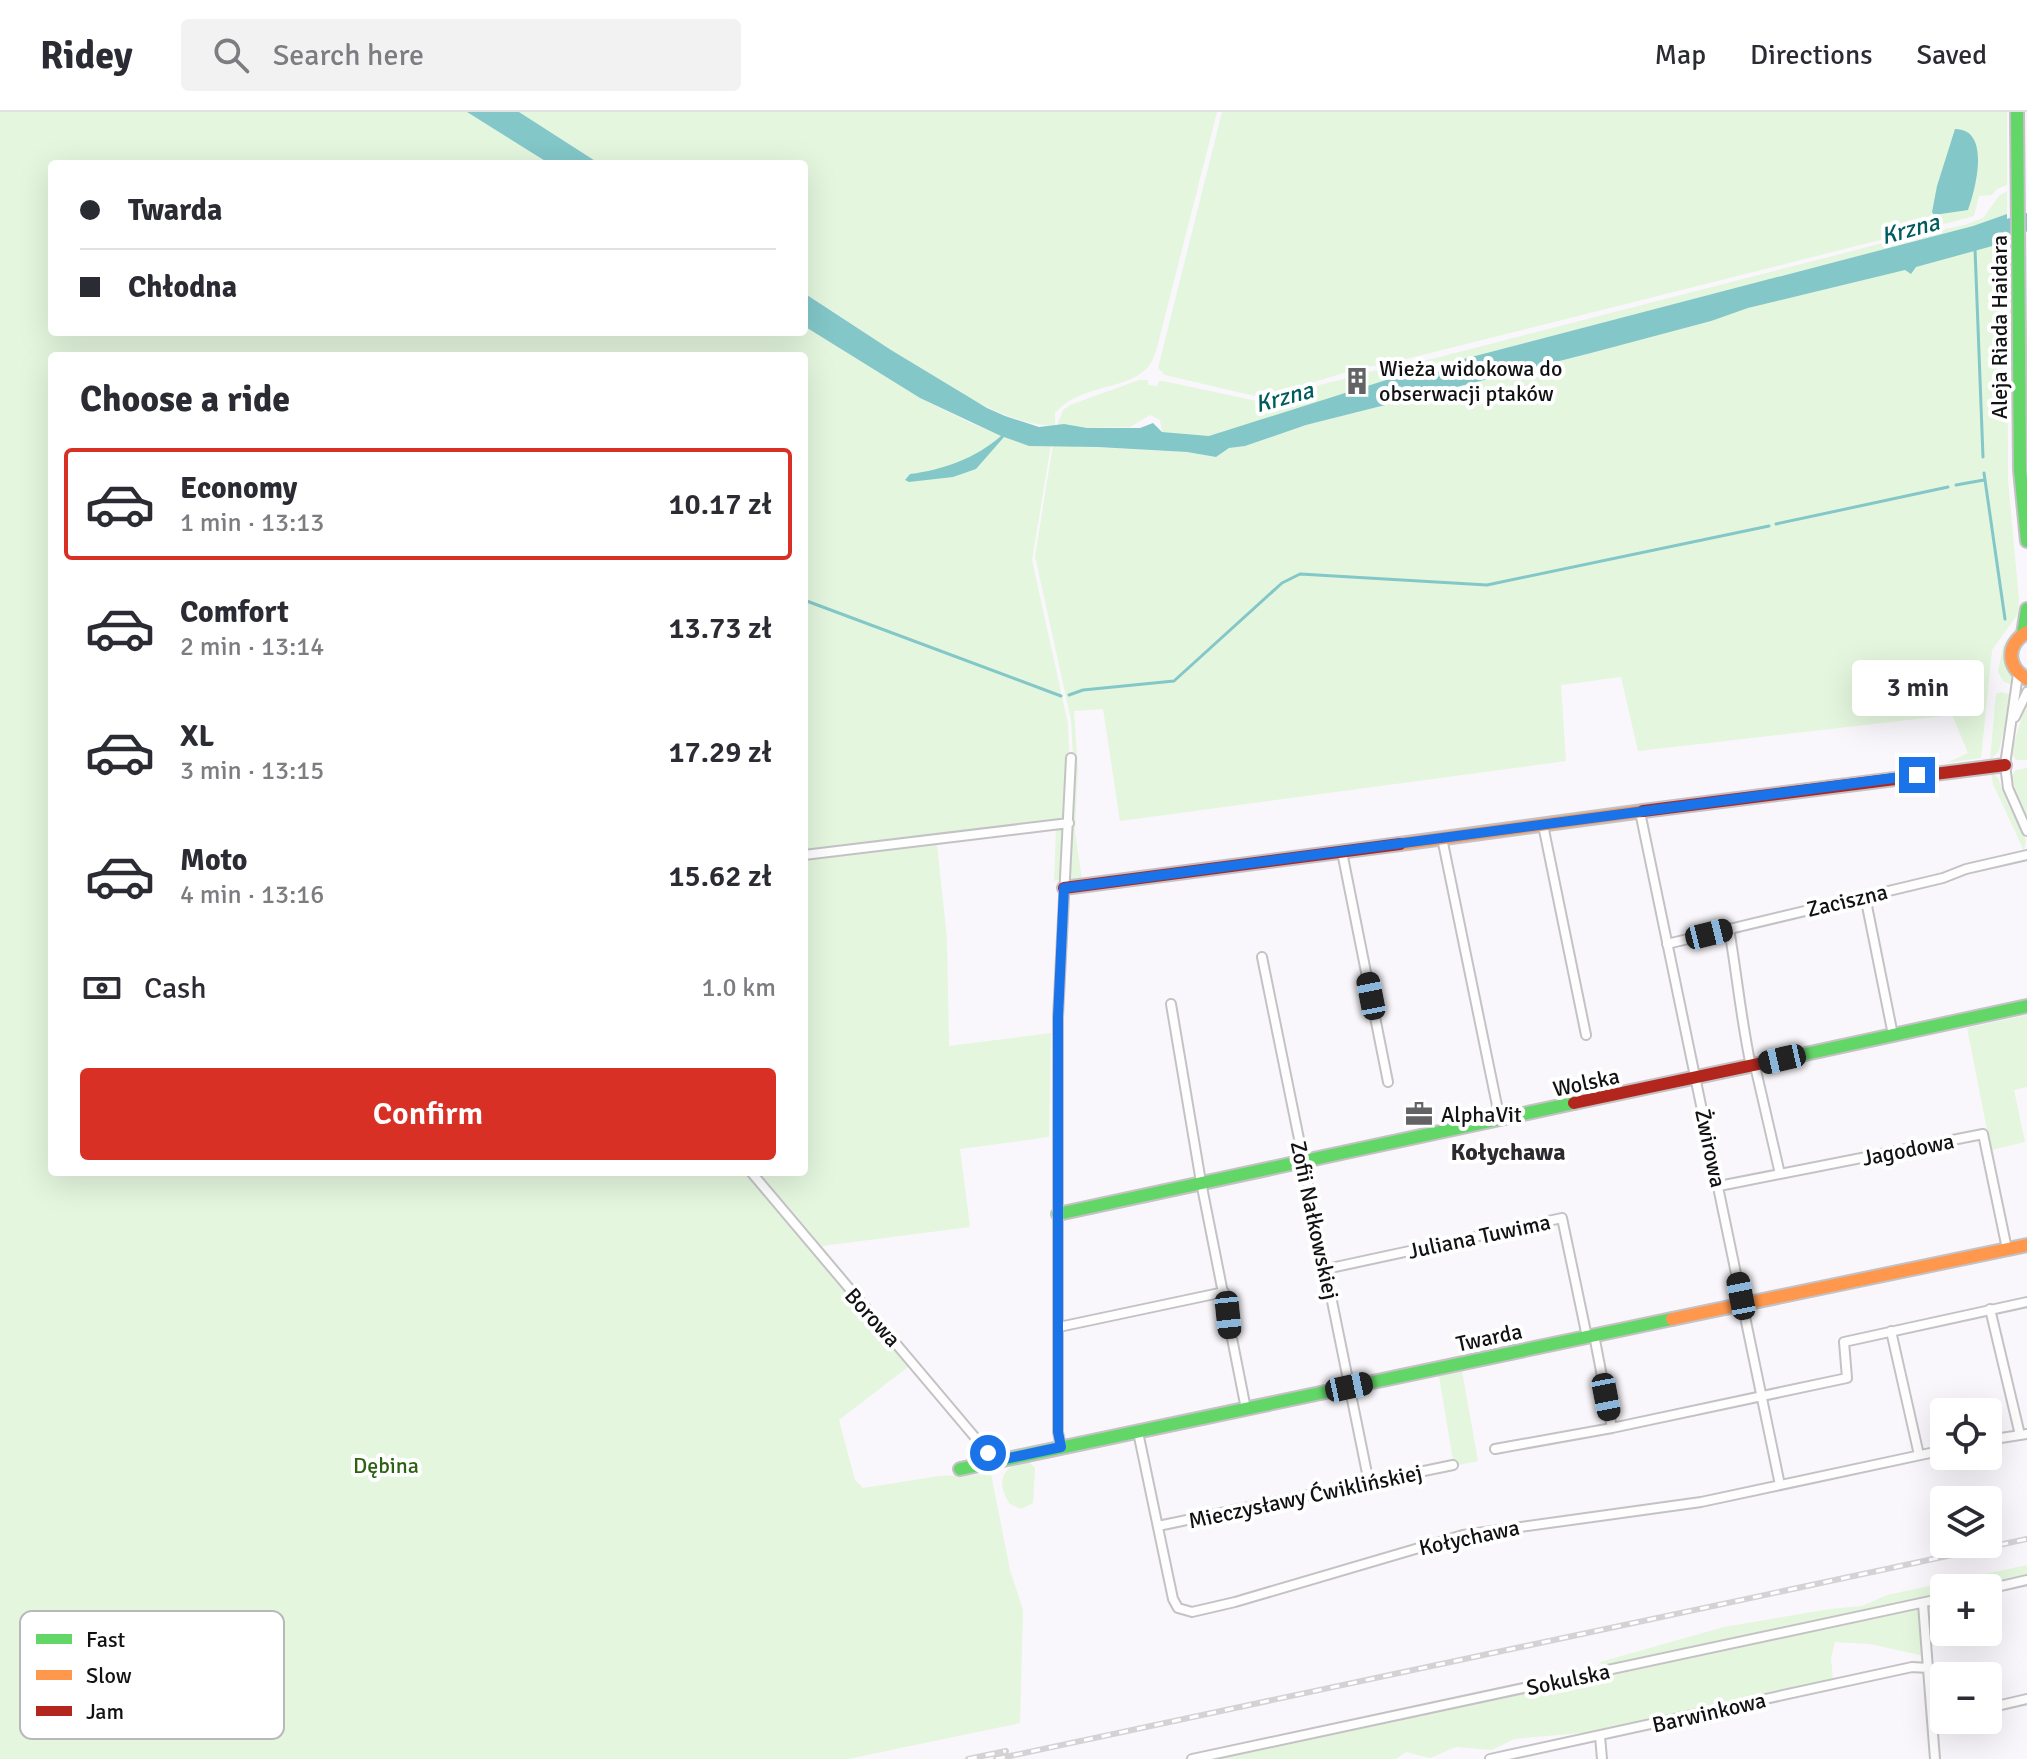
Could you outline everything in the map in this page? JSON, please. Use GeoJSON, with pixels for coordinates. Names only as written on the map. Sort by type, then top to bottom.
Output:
{"type":"FeatureCollection","features":[{"type":"Feature","properties":{"kind":"street","name":"Aleja Riada Haidara"},"geometry":{"type":"LineString","coordinates":[[2017,112],[2020,470],[2027,541]]}},
{"type":"Feature","properties":{"kind":"street"},"geometry":{"type":"LineString","coordinates":[[2027,609],[2025,633],[2015,639],[2009,653],[2012,667],[2022,677],[2005,765],[2008,788],[2027,831]]}},
{"type":"Feature","properties":{"kind":"street"},"geometry":{"type":"LineString","coordinates":[[2011,725],[2027,692]]}},
{"type":"Feature","properties":{"kind":"street"},"geometry":{"type":"LineString","coordinates":[[1061,1447],[1058,1432],[1058,1017],[1071,758]]}},
{"type":"Feature","properties":{"kind":"street"},"geometry":{"type":"LineString","coordinates":[[1064,888],[2005,765]]}},
{"type":"Feature","properties":{"kind":"street","name":"Żwirowa"},"geometry":{"type":"LineString","coordinates":[[1640,812],[1780,1485]]}},
{"type":"Feature","properties":{"kind":"street"},"geometry":{"type":"LineString","coordinates":[[808,855],[1069,823]]}},
{"type":"Feature","properties":{"kind":"street"},"geometry":{"type":"LineString","coordinates":[[1543,825],[1586,1035]]}},
{"type":"Feature","properties":{"kind":"street"},"geometry":{"type":"LineString","coordinates":[[1442,838],[1500,1120]]}},
{"type":"Feature","properties":{"kind":"street"},"geometry":{"type":"LineString","coordinates":[[1342,852],[1388,1082]]}},
{"type":"Feature","properties":{"kind":"street","name":"Zaciszna"},"geometry":{"type":"LineString","coordinates":[[1667,944],[2027,855]]}},
{"type":"Feature","properties":{"kind":"street"},"geometry":{"type":"LineString","coordinates":[[1865,896],[1893,1035]]}},
{"type":"Feature","properties":{"kind":"street"},"geometry":{"type":"LineString","coordinates":[[1729,929],[1738,1005],[1780,1174]]}},
{"type":"Feature","properties":{"kind":"street","name":"Zofii Nałkowskiej"},"geometry":{"type":"LineString","coordinates":[[1262,957],[1369,1483]]}},
{"type":"Feature","properties":{"kind":"street"},"geometry":{"type":"LineString","coordinates":[[1171,1004],[1201,1182],[1246,1409]]}},
{"type":"Feature","properties":{"kind":"street","name":"Wolska"},"geometry":{"type":"LineString","coordinates":[[1058,1214],[2027,1006]]}},
{"type":"Feature","properties":{"kind":"street","name":"Jagodowa"},"geometry":{"type":"LineString","coordinates":[[1719,1186],[1983,1134],[2007,1249]]}},
{"type":"Feature","properties":{"kind":"street","name":"Borowa"},"geometry":{"type":"LineString","coordinates":[[754,1176],[995,1461]]}},
{"type":"Feature","properties":{"kind":"street","name":"Juliana Tuwima"},"geometry":{"type":"LineString","coordinates":[[1326,1269],[1562,1218],[1590,1336]]}},
{"type":"Feature","properties":{"kind":"street","name":"Twarda"},"geometry":{"type":"LineString","coordinates":[[960,1469],[2027,1245]]}},
{"type":"Feature","properties":{"kind":"street"},"geometry":{"type":"LineString","coordinates":[[1059,1327],[1224,1292]]}},
{"type":"Feature","properties":{"kind":"street"},"geometry":{"type":"LineString","coordinates":[[1495,1449],[1612,1428],[1847,1378],[1844,1342],[2027,1302]]}},
{"type":"Feature","properties":{"kind":"street"},"geometry":{"type":"LineString","coordinates":[[1990,1309],[2023,1434],[2002,1438]]}},
{"type":"Feature","properties":{"kind":"street"},"geometry":{"type":"LineString","coordinates":[[1891,1331],[1919,1455]]}},
{"type":"Feature","properties":{"kind":"street"},"geometry":{"type":"LineString","coordinates":[[1590,1336],[1612,1428]]}},
{"type":"Feature","properties":{"kind":"street","name":"Kołychawa"},"geometry":{"type":"LineString","coordinates":[[1138,1432],[1174,1602],[1180,1609],[1190,1612],[1235,1602],[1463,1535],[1690,1503],[1930,1453]]}},
{"type":"Feature","properties":{"kind":"street","name":"Mieczysławy Ćwiklińskiej"},"geometry":{"type":"LineString","coordinates":[[1158,1526],[1453,1465]]}},
{"type":"Feature","properties":{"kind":"street"},"geometry":{"type":"LineString","coordinates":[[2002,1586],[2027,1580]]}},
{"type":"Feature","properties":{"kind":"street","name":"Sokulska"},"geometry":{"type":"LineString","coordinates":[[1192,1759],[1930,1602]]}},
{"type":"Feature","properties":{"kind":"street"},"geometry":{"type":"LineString","coordinates":[[1923,1604],[1930,1694]]}},
{"type":"Feature","properties":{"kind":"street","name":"Barwinkowa"},"geometry":{"type":"LineString","coordinates":[[1490,1759],[1912,1667],[1928,1668]]}},
{"type":"Feature","properties":{"kind":"street"},"geometry":{"type":"LineString","coordinates":[[2002,1705],[2027,1699]]}},
{"type":"Feature","properties":{"kind":"street"},"geometry":{"type":"LineString","coordinates":[[1933,1734],[1935,1759]]}},
{"type":"Feature","properties":{"kind":"street"},"geometry":{"type":"LineString","coordinates":[[1600,1736],[1602,1759]]}},
{"type":"Feature","properties":{"kind":"green space","name":"Dębina"},"geometry":{"type":"Polygon","coordinates":[[[0,112],[467,112],[544,160],[48,160],[48,336],[808,336],[808,328],[920,398],[968,422],[1029,446],[1051,445],[1032,560],[1068,724],[1070,781],[1062,879],[1054,881],[1056,829],[937,845],[947,938],[949,1046],[1051,1033],[1049,1137],[960,1149],[970,1227],[822,1246],[917,1360],[839,1420],[855,1480],[863,1488],[939,1476],[991,1474],[1010,1570],[1023,1610],[1020,1723],[848,1759],[0,1759],[0,112]]]}},
{"type":"Feature","properties":{"kind":"green space"},"geometry":{"type":"Polygon","coordinates":[[[519,112],[1217,112],[1153,359],[1135,377],[1089,392],[1065,404],[1055,413],[1055,425],[1029,422],[998,412],[963,395],[808,296],[808,160],[594,160],[519,112]]]}},
{"type":"Feature","properties":{"kind":"green space"},"geometry":{"type":"Polygon","coordinates":[[[1222,112],[2007,112],[2007,185],[1992,195],[1979,196],[1974,216],[1386,364],[1359,368],[1357,365],[1347,368],[1347,372],[1311,383],[1255,396],[1165,375],[1158,368],[1222,112]]]}},
{"type":"Feature","properties":{"kind":"green space"},"geometry":{"type":"Polygon","coordinates":[[[2007,191],[2007,214],[1973,226],[1402,375],[1240,429],[1209,436],[1162,432],[1160,420],[1150,415],[1130,427],[1057,425],[1063,410],[1070,405],[1139,380],[1148,380],[1148,385],[1157,386],[1159,381],[1163,381],[1257,401],[1351,377],[1353,381],[1357,380],[1357,375],[1368,372],[1432,359],[1964,225],[1983,218],[1999,196],[2007,191]]]}},
{"type":"Feature","properties":{"kind":"green space"},"geometry":{"type":"Polygon","coordinates":[[[2007,242],[2008,480],[2019,600],[2018,614],[1992,650],[1981,758],[1946,763],[1968,753],[1952,715],[1638,751],[1621,677],[1561,685],[1566,761],[1120,821],[1103,709],[1074,711],[1078,769],[1075,832],[1082,879],[1069,879],[1073,757],[1071,720],[1035,556],[1053,445],[1187,452],[1216,457],[1229,448],[1245,446],[1306,425],[2007,242]]]}},
{"type":"Feature","properties":{"kind":"green space"},"geometry":{"type":"Polygon","coordinates":[[[2020,622],[2007,665],[2014,685],[2004,682],[1998,672],[2003,646],[2020,622]]]}},
{"type":"Feature","properties":{"kind":"green space"},"geometry":{"type":"Polygon","coordinates":[[[1996,694],[2012,695],[1999,751],[1990,760],[1996,694]]]}},
{"type":"Feature","properties":{"kind":"green space"},"geometry":{"type":"Polygon","coordinates":[[[2027,701],[2027,760],[2016,760],[2011,752],[2027,701]]]}},
{"type":"Feature","properties":{"kind":"green space"},"geometry":{"type":"Polygon","coordinates":[[[2027,768],[2027,821],[2012,776],[2016,770],[2027,768]]]}},
{"type":"Feature","properties":{"kind":"green space"},"geometry":{"type":"Polygon","coordinates":[[[1991,772],[1998,778],[2026,840],[2024,851],[1993,784],[1991,772]]]}},
{"type":"Feature","properties":{"kind":"green space"},"geometry":{"type":"Polygon","coordinates":[[[2027,1015],[2027,1087],[2014,1090],[2025,1142],[1991,1150],[1967,1028],[2027,1015]]]}},
{"type":"Feature","properties":{"kind":"green space"},"geometry":{"type":"Polygon","coordinates":[[[1462,1371],[1478,1461],[1454,1466],[1439,1376],[1462,1371]]]}},
{"type":"Feature","properties":{"kind":"green space"},"geometry":{"type":"Polygon","coordinates":[[[1027,1460],[1035,1468],[1033,1503],[1021,1509],[1010,1504],[1002,1482],[1012,1466],[1027,1460]]]}},
{"type":"Feature","properties":{"kind":"green space"},"geometry":{"type":"Polygon","coordinates":[[[2027,1565],[2027,1577],[2002,1584],[2002,1574],[1985,1574],[2027,1565]]]}},
{"type":"Feature","properties":{"kind":"green space"},"geometry":{"type":"Polygon","coordinates":[[[1930,1586],[1930,1639],[1923,1638],[1924,1656],[1870,1644],[1835,1642],[1831,1658],[1833,1680],[1603,1731],[1514,1739],[1492,1750],[1456,1747],[1430,1758],[1406,1752],[1396,1759],[1206,1759],[1568,1682],[1608,1678],[1600,1662],[1724,1627],[1862,1606],[1887,1595],[1930,1586]]]}},
{"type":"Feature","properties":{"kind":"water"},"geometry":{"type":"Polygon","coordinates":[[[467,112],[519,112],[594,160],[544,160],[467,112]]]}},
{"type":"Feature","properties":{"kind":"water"},"geometry":{"type":"Polygon","coordinates":[[[1955,129],[1966,132],[1974,139],[1978,162],[1974,189],[1968,210],[1934,215],[1937,186],[1955,129]]]}},
{"type":"Feature","properties":{"kind":"water"},"geometry":{"type":"Polygon","coordinates":[[[2007,214],[2007,242],[1916,267],[1911,274],[1905,270],[1748,308],[1591,353],[1306,425],[1245,446],[1229,448],[1216,457],[1187,452],[1029,446],[1004,437],[976,469],[953,477],[909,482],[905,480],[910,474],[958,462],[981,451],[1001,436],[920,398],[808,328],[808,296],[987,408],[1039,427],[1064,424],[1087,428],[1140,428],[1153,423],[1162,432],[1209,436],[1402,375],[1973,226],[2007,214]]]}},
{"type":"Feature","properties":{"kind":"waterway","name":"Krzna"},"geometry":{"type":"LineString","coordinates":[[1985,235],[2027,222]]}},
{"type":"Feature","properties":{"kind":"waterway"},"geometry":{"type":"LineString","coordinates":[[1975,249],[1983,457]]}},
{"type":"Feature","properties":{"kind":"waterway"},"geometry":{"type":"LineString","coordinates":[[1984,473],[2005,619]]}},
{"type":"Feature","properties":{"kind":"waterway"},"geometry":{"type":"LineString","coordinates":[[1956,485],[1984,480]]}},
{"type":"Feature","properties":{"kind":"waterway"},"geometry":{"type":"LineString","coordinates":[[1776,524],[1948,487]]}},
{"type":"Feature","properties":{"kind":"waterway"},"geometry":{"type":"LineString","coordinates":[[1069,695],[1083,690],[1174,681],[1282,583],[1300,574],[1487,585],[1769,526]]}},
{"type":"Feature","properties":{"kind":"waterway"},"geometry":{"type":"LineString","coordinates":[[808,601],[1061,696]]}},
{"type":"Feature","properties":{"kind":"railway"},"geometry":{"type":"LineString","coordinates":[[996,1759],[2027,1539]]}},
{"type":"Feature","properties":{"kind":"railway"},"geometry":{"type":"LineString","coordinates":[[968,1759],[1006,1751]]}},
{"type":"Feature","properties":{"kind":"traffic: fast"},"geometry":{"type":"LineString","coordinates":[[2017,112],[2020,470],[2027,541]]}},
{"type":"Feature","properties":{"kind":"traffic: fast"},"geometry":{"type":"LineString","coordinates":[[2023,634],[2027,609]]}},
{"type":"Feature","properties":{"kind":"traffic: fast"},"geometry":{"type":"LineString","coordinates":[[1787,1058],[2027,1006]]}},
{"type":"Feature","properties":{"kind":"traffic: fast"},"geometry":{"type":"LineString","coordinates":[[1058,1214],[1574,1103]]}},
{"type":"Feature","properties":{"kind":"traffic: fast"},"geometry":{"type":"LineString","coordinates":[[960,1469],[1672,1319]]}},
{"type":"Feature","properties":{"kind":"traffic: slow"},"geometry":{"type":"LineString","coordinates":[[2027,632],[2015,643],[2011,656],[2015,668],[2027,679]]}},
{"type":"Feature","properties":{"kind":"traffic: slow"},"geometry":{"type":"LineString","coordinates":[[1400,844],[1643,811]]}},
{"type":"Feature","properties":{"kind":"traffic: slow"},"geometry":{"type":"LineString","coordinates":[[1672,1319],[2027,1245]]}},
{"type":"Feature","properties":{"kind":"traffic: jam"},"geometry":{"type":"LineString","coordinates":[[1643,811],[2005,765]]}},
{"type":"Feature","properties":{"kind":"traffic: jam"},"geometry":{"type":"LineString","coordinates":[[1064,888],[1400,844]]}},
{"type":"Feature","properties":{"kind":"traffic: jam"},"geometry":{"type":"LineString","coordinates":[[1574,1103],[1787,1058]]}},
{"type":"Feature","properties":{"kind":"place","name":"Wieża widokowa do obserwacji ptaków"},"geometry":{"type":"Point","coordinates":[1357,381]}},
{"type":"Feature","properties":{"kind":"place","name":"AlphaVit"},"geometry":{"type":"Point","coordinates":[1419,1114]}},
{"type":"Feature","properties":{"kind":"district","name":"Kołychawa"},"geometry":{"type":"Point","coordinates":[1508,1152]}},
{"type":"Feature","properties":{"kind":"route"},"geometry":{"type":"LineString","coordinates":[[988,1453],[995,1461],[1061,1447],[1058,1432],[1057,1062],[1064,888],[1917,775]]}}]}
